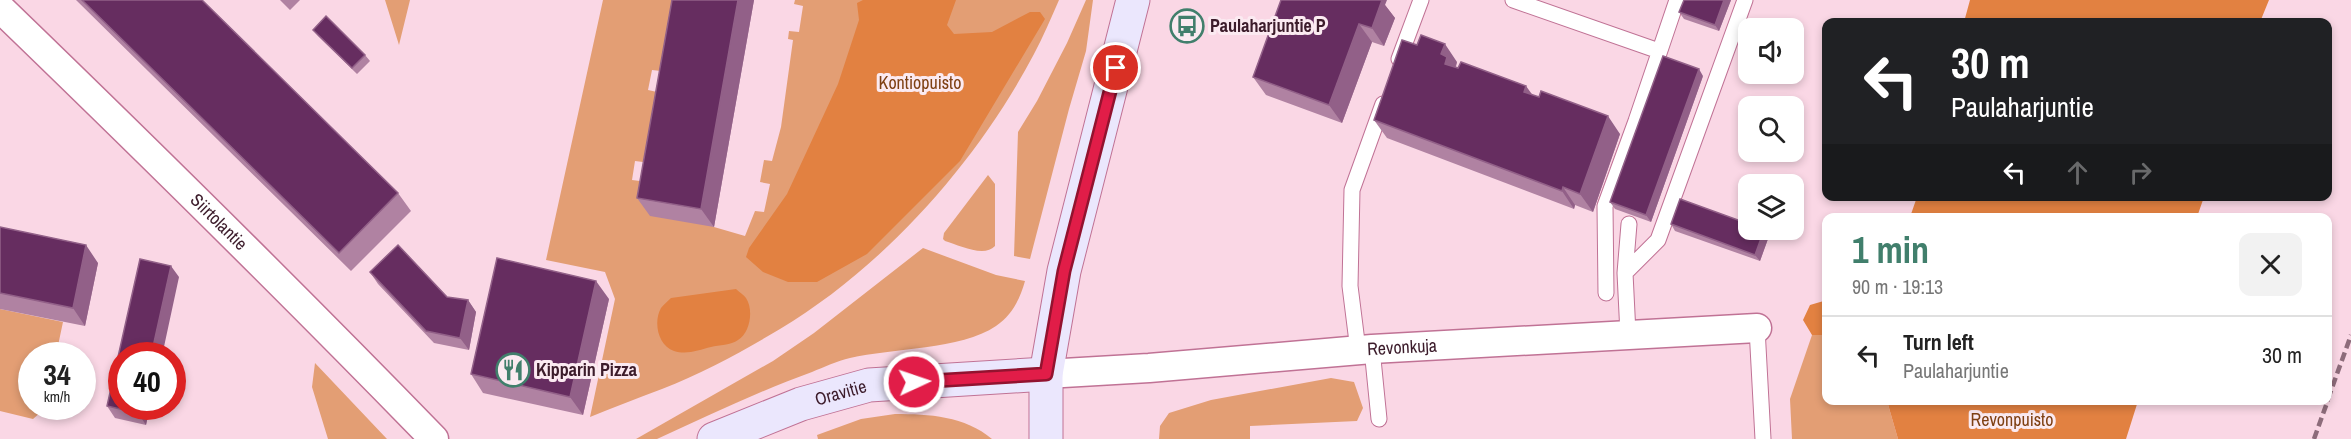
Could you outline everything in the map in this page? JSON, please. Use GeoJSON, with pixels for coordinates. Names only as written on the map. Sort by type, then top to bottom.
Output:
{"type":"FeatureCollection","features":[{"type":"Feature","properties":{"kind":"street"},"geometry":{"type":"LineString","coordinates":[[1047,439],[1046,374],[1064,271],[1133,0]]}},
{"type":"Feature","properties":{"kind":"street","name":"Siirtolantie"},"geometry":{"type":"LineString","coordinates":[[0,8],[200,201],[434,439]]}},
{"type":"Feature","properties":{"kind":"street","name":"Revonkuja"},"geometry":{"type":"LineString","coordinates":[[1046,374],[1158,368],[1365,349],[1757,328]]}},
{"type":"Feature","properties":{"kind":"street","name":"Oravitie"},"geometry":{"type":"LineString","coordinates":[[714,439],[801,404],[869,385],[1046,374]]}},
{"type":"Feature","properties":{"kind":"lane"},"geometry":{"type":"LineString","coordinates":[[1396,69],[1421,0]]}},
{"type":"Feature","properties":{"kind":"lane"},"geometry":{"type":"LineString","coordinates":[[1513,0],[1659,51]]}},
{"type":"Feature","properties":{"kind":"lane"},"geometry":{"type":"LineString","coordinates":[[1606,293],[1605,206],[1677,0]]}},
{"type":"Feature","properties":{"kind":"lane"},"geometry":{"type":"LineString","coordinates":[[1625,273],[1658,240],[1745,0]]}},
{"type":"Feature","properties":{"kind":"lane"},"geometry":{"type":"LineString","coordinates":[[1379,419],[1350,286],[1352,190],[1388,90]]}},
{"type":"Feature","properties":{"kind":"lane"},"geometry":{"type":"LineString","coordinates":[[1628,334],[1625,273],[1629,224]]}},
{"type":"Feature","properties":{"kind":"lane"},"geometry":{"type":"LineString","coordinates":[[1757,328],[1763,439]]}},
{"type":"Feature","properties":{"kind":"green space"},"geometry":{"type":"Polygon","coordinates":[[[385,0],[410,0],[399,45],[385,0]]]}},
{"type":"Feature","properties":{"kind":"green space","name":"Kontiopuisto"},"geometry":{"type":"Polygon","coordinates":[[[603,0],[674,0],[661,71],[652,70],[648,90],[657,92],[643,162],[635,161],[632,180],[656,183],[714,227],[745,236],[755,211],[764,212],[770,184],[760,182],[764,160],[772,161],[781,127],[793,40],[788,39],[789,31],[799,32],[803,6],[794,4],[795,0],[1059,0],[1034,54],[985,134],[925,208],[856,275],[819,304],[780,329],[708,369],[590,417],[615,299],[605,272],[546,260],[603,0]]]}},
{"type":"Feature","properties":{"kind":"green space"},"geometry":{"type":"Polygon","coordinates":[[[863,0],[956,0],[947,25],[954,34],[992,32],[1030,12],[1040,12],[1045,19],[960,161],[867,254],[817,282],[788,282],[763,272],[746,257],[749,248],[787,194],[838,84],[859,20],[857,3],[863,0]]]}},
{"type":"Feature","properties":{"kind":"green space"},"geometry":{"type":"Polygon","coordinates":[[[1086,0],[1093,0],[1086,51],[1030,259],[1014,256],[1018,132],[1067,43],[1086,0]]]}},
{"type":"Feature","properties":{"kind":"green space"},"geometry":{"type":"Polygon","coordinates":[[[1970,0],[2269,0],[2262,18],[1965,18],[1970,0]]]}},
{"type":"Feature","properties":{"kind":"green space"},"geometry":{"type":"Polygon","coordinates":[[[988,175],[995,184],[995,246],[985,251],[978,251],[945,241],[944,233],[988,175]]]}},
{"type":"Feature","properties":{"kind":"green space"},"geometry":{"type":"Polygon","coordinates":[[[1915,201],[2203,201],[2198,213],[1911,213],[1915,201]]]}},
{"type":"Feature","properties":{"kind":"green space"},"geometry":{"type":"Polygon","coordinates":[[[923,248],[996,275],[1025,281],[1011,312],[996,326],[964,340],[845,359],[753,395],[657,439],[636,439],[773,361],[814,333],[923,248]]]}},
{"type":"Feature","properties":{"kind":"green space"},"geometry":{"type":"Polygon","coordinates":[[[736,289],[746,298],[750,309],[750,321],[742,337],[728,344],[688,352],[674,351],[664,344],[658,333],[657,320],[661,308],[671,298],[736,289]]]}},
{"type":"Feature","properties":{"kind":"green space"},"geometry":{"type":"Polygon","coordinates":[[[1822,301],[1822,335],[1812,335],[1803,320],[1810,305],[1822,301]]]}},
{"type":"Feature","properties":{"kind":"green space"},"geometry":{"type":"Polygon","coordinates":[[[0,309],[63,322],[59,342],[18,342],[18,415],[0,411],[0,309]]]}},
{"type":"Feature","properties":{"kind":"green space"},"geometry":{"type":"Polygon","coordinates":[[[1812,335],[1822,335],[1822,405],[1888,405],[1898,439],[1792,439],[1790,399],[1812,335]]]}},
{"type":"Feature","properties":{"kind":"green space"},"geometry":{"type":"Polygon","coordinates":[[[315,363],[387,439],[328,439],[312,387],[315,363]]]}},
{"type":"Feature","properties":{"kind":"green space"},"geometry":{"type":"Polygon","coordinates":[[[1331,378],[1354,382],[1363,408],[1357,421],[1250,426],[1250,439],[1159,439],[1160,426],[1169,413],[1211,400],[1331,378]]]}},
{"type":"Feature","properties":{"kind":"green space","name":"Revonpuisto"},"geometry":{"type":"Polygon","coordinates":[[[1888,405],[2137,405],[2126,439],[1898,439],[1888,405]]]}},
{"type":"Feature","properties":{"kind":"green space"},"geometry":{"type":"Polygon","coordinates":[[[895,414],[934,416],[958,421],[970,425],[992,439],[818,439],[817,435],[861,419],[895,414]]]}},
{"type":"Feature","properties":{"kind":"building"},"geometry":{"type":"Polygon","coordinates":[[[82,0],[202,0],[398,193],[339,253],[82,0]]]}},
{"type":"Feature","properties":{"kind":"building"},"geometry":{"type":"Polygon","coordinates":[[[672,0],[738,0],[701,209],[637,198],[672,0]]]}},
{"type":"Feature","properties":{"kind":"building"},"geometry":{"type":"Polygon","coordinates":[[[1281,0],[1382,0],[1372,28],[1359,24],[1329,105],[1253,77],[1281,0]]]}},
{"type":"Feature","properties":{"kind":"building"},"geometry":{"type":"Polygon","coordinates":[[[1684,0],[1724,0],[1715,25],[1679,12],[1684,0]]]}},
{"type":"Feature","properties":{"kind":"building"},"geometry":{"type":"Polygon","coordinates":[[[326,16],[365,55],[352,68],[313,30],[326,16]]]}},
{"type":"Feature","properties":{"kind":"building"},"geometry":{"type":"Polygon","coordinates":[[[1421,35],[1445,44],[1441,54],[1447,57],[1445,64],[1458,68],[1461,62],[1526,86],[1524,92],[1539,97],[1541,91],[1608,116],[1580,194],[1563,187],[1562,191],[1374,120],[1402,40],[1417,45],[1421,35]]]}},
{"type":"Feature","properties":{"kind":"building"},"geometry":{"type":"Polygon","coordinates":[[[1663,56],[1699,69],[1646,215],[1610,202],[1663,56]]]}},
{"type":"Feature","properties":{"kind":"building"},"geometry":{"type":"Polygon","coordinates":[[[1680,199],[1738,220],[1738,240],[1760,240],[1755,255],[1671,224],[1680,199]]]}},
{"type":"Feature","properties":{"kind":"building"},"geometry":{"type":"Polygon","coordinates":[[[0,227],[86,245],[73,308],[0,293],[0,227]]]}},
{"type":"Feature","properties":{"kind":"building"},"geometry":{"type":"Polygon","coordinates":[[[398,245],[447,297],[468,300],[460,338],[426,331],[370,272],[398,245]]]}},
{"type":"Feature","properties":{"kind":"building"},"geometry":{"type":"Polygon","coordinates":[[[497,258],[596,281],[570,397],[471,374],[497,258]]]}},
{"type":"Feature","properties":{"kind":"building"},"geometry":{"type":"Polygon","coordinates":[[[140,259],[171,266],[154,342],[121,342],[140,259]]]}},
{"type":"Feature","properties":{"kind":"railway"},"geometry":{"type":"LineString","coordinates":[[2332,388],[2351,335]]}},
{"type":"Feature","properties":{"kind":"railway"},"geometry":{"type":"LineString","coordinates":[[2314,439],[2326,405]]}},
{"type":"Feature","properties":{"kind":"place","name":"Paulaharjuntie P"},"geometry":{"type":"Point","coordinates":[1187,26]}},
{"type":"Feature","properties":{"kind":"place","name":"Kipparin Pizza"},"geometry":{"type":"Point","coordinates":[513,370]}},
{"type":"Feature","properties":{"kind":"route"},"geometry":{"type":"LineString","coordinates":[[914,382],[1046,374],[1064,271],[1116,68]]}}]}
